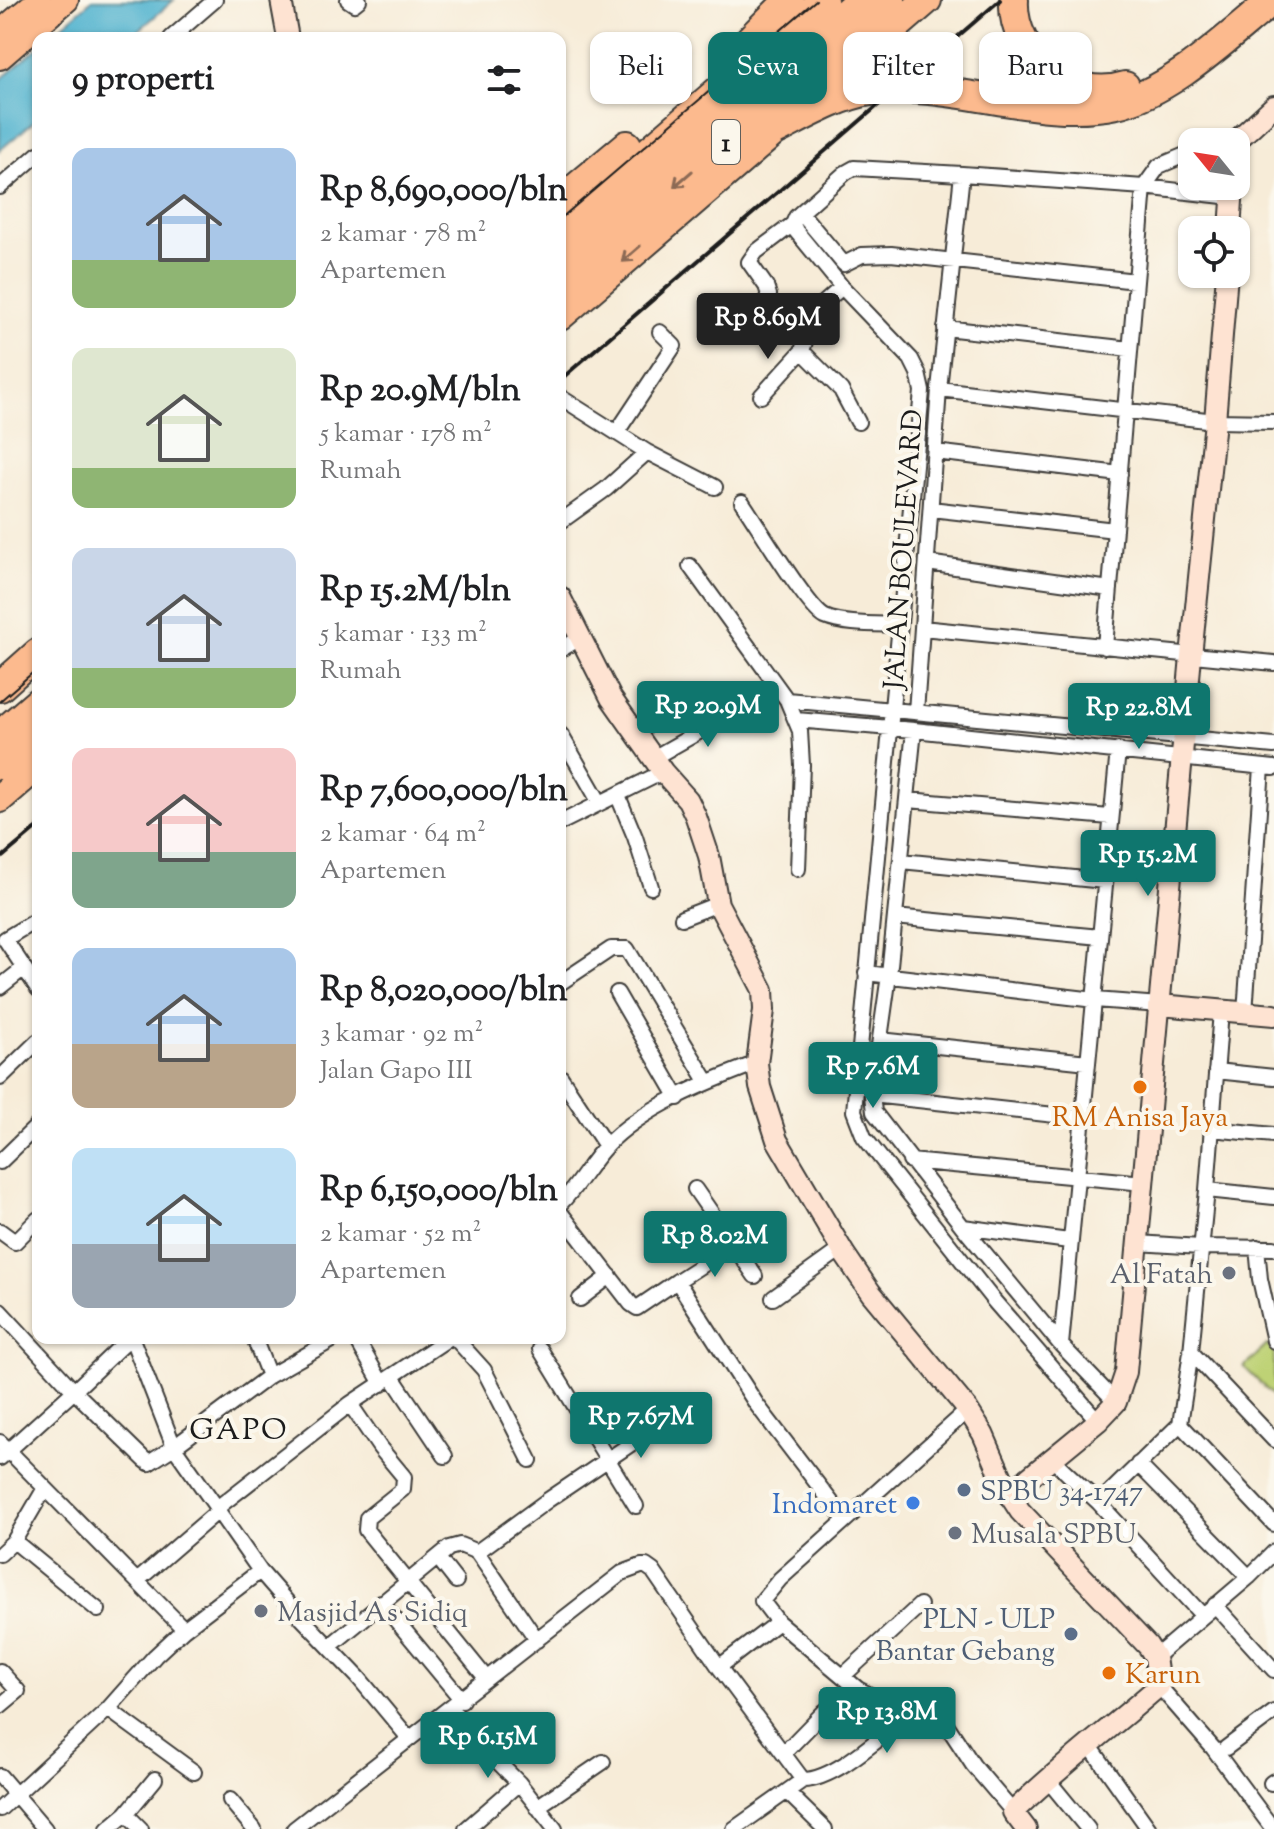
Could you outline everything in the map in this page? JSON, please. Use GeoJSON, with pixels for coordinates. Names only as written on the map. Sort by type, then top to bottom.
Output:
{"type":"FeatureCollection","features":[{"type":"Feature","properties":{"kind":"highway"},"geometry":{"type":"LineString","coordinates":[[566,196],[734,54],[789,0]]}},
{"type":"Feature","properties":{"kind":"highway","name":"1"},"geometry":{"type":"LineString","coordinates":[[566,223],[823,0]]}},
{"type":"Feature","properties":{"kind":"highway","name":"1"},"geometry":{"type":"LineString","coordinates":[[566,252],[860,0]]}},
{"type":"Feature","properties":{"kind":"highway","name":"1"},"geometry":{"type":"LineString","coordinates":[[566,279],[891,0]]}},
{"type":"Feature","properties":{"kind":"highway","name":"1"},"geometry":{"type":"LineString","coordinates":[[566,311],[927,0]]}},
{"type":"Feature","properties":{"kind":"highway"},"geometry":{"type":"LineString","coordinates":[[1014,0],[1019,30],[1030,53],[1050,72],[1071,83],[1097,89],[1118,89],[1148,79],[1170,66],[1248,0]]}},
{"type":"Feature","properties":{"kind":"highway"},"geometry":{"type":"LineString","coordinates":[[775,131],[871,91],[951,93],[1062,107],[1116,104],[1159,87],[1273,0]]}},
{"type":"Feature","properties":{"kind":"highway"},"geometry":{"type":"LineString","coordinates":[[0,687],[32,658]]}},
{"type":"Feature","properties":{"kind":"highway"},"geometry":{"type":"LineString","coordinates":[[0,709],[32,681]]}},
{"type":"Feature","properties":{"kind":"highway"},"geometry":{"type":"LineString","coordinates":[[0,735],[32,707]]}},
{"type":"Feature","properties":{"kind":"highway"},"geometry":{"type":"LineString","coordinates":[[0,765],[32,737]]}},
{"type":"Feature","properties":{"kind":"highway"},"geometry":{"type":"LineString","coordinates":[[0,798],[32,770]]}},
{"type":"Feature","properties":{"kind":"main road"},"geometry":{"type":"LineString","coordinates":[[0,33],[66,0]]}},
{"type":"Feature","properties":{"kind":"main road"},"geometry":{"type":"LineString","coordinates":[[0,57],[31,15]]}},
{"type":"Feature","properties":{"kind":"street"},"geometry":{"type":"LineString","coordinates":[[178,32],[215,0]]}},
{"type":"Feature","properties":{"kind":"street"},"geometry":{"type":"LineString","coordinates":[[281,0],[287,32]]}},
{"type":"Feature","properties":{"kind":"street"},"geometry":{"type":"LineString","coordinates":[[348,0],[354,4],[359,0]]}},
{"type":"Feature","properties":{"kind":"street"},"geometry":{"type":"LineString","coordinates":[[1248,128],[1274,106]]}},
{"type":"Feature","properties":{"kind":"street"},"geometry":{"type":"LineString","coordinates":[[1105,647],[1144,187],[1159,166],[1178,157]]}},
{"type":"Feature","properties":{"kind":"street"},"geometry":{"type":"LineString","coordinates":[[0,187],[32,159]]}},
{"type":"Feature","properties":{"kind":"street"},"geometry":{"type":"LineString","coordinates":[[746,334],[769,295],[749,262],[756,252],[854,168],[1178,189]]}},
{"type":"Feature","properties":{"kind":"street","name":"JALAN BOULEVARD"},"geometry":{"type":"LineString","coordinates":[[916,712],[939,389],[962,174]]}},
{"type":"Feature","properties":{"kind":"street"},"geometry":{"type":"LineString","coordinates":[[797,218],[844,264],[862,255],[875,254],[1136,281]]}},
{"type":"Feature","properties":{"kind":"street"},"geometry":{"type":"LineString","coordinates":[[797,218],[796,231],[842,287],[911,359],[921,384],[892,727],[866,973],[854,1111],[856,1121],[864,1137],[994,1301],[1098,1421]]}},
{"type":"Feature","properties":{"kind":"street"},"geometry":{"type":"LineString","coordinates":[[761,396],[802,351],[815,311],[842,287]]}},
{"type":"Feature","properties":{"kind":"street"},"geometry":{"type":"LineString","coordinates":[[1009,1494],[1098,1421],[1116,1402],[1126,1372],[1226,288]]}},
{"type":"Feature","properties":{"kind":"street"},"geometry":{"type":"LineString","coordinates":[[945,328],[1130,349]]}},
{"type":"Feature","properties":{"kind":"street"},"geometry":{"type":"LineString","coordinates":[[617,432],[675,345],[660,332]]}},
{"type":"Feature","properties":{"kind":"street"},"geometry":{"type":"LineString","coordinates":[[802,351],[841,390],[858,422]]}},
{"type":"Feature","properties":{"kind":"street"},"geometry":{"type":"LineString","coordinates":[[939,389],[1215,421],[1274,422]]}},
{"type":"Feature","properties":{"kind":"street"},"geometry":{"type":"LineString","coordinates":[[566,401],[647,452],[715,487]]}},
{"type":"Feature","properties":{"kind":"street"},"geometry":{"type":"LineString","coordinates":[[566,518],[606,489],[647,452]]}},
{"type":"Feature","properties":{"kind":"street"},"geometry":{"type":"LineString","coordinates":[[935,452],[1120,474]]}},
{"type":"Feature","properties":{"kind":"street"},"geometry":{"type":"LineString","coordinates":[[742,502],[821,615],[840,620],[899,625]]}},
{"type":"Feature","properties":{"kind":"street"},"geometry":{"type":"LineString","coordinates":[[931,509],[1115,530]]}},
{"type":"Feature","properties":{"kind":"street"},"geometry":{"type":"LineString","coordinates":[[927,563],[1110,589]]}},
{"type":"Feature","properties":{"kind":"street"},"geometry":{"type":"LineString","coordinates":[[690,566],[787,700],[800,731],[802,765],[798,869]]}},
{"type":"Feature","properties":{"kind":"street"},"geometry":{"type":"LineString","coordinates":[[566,609],[611,698],[658,765],[682,791],[696,817],[709,856],[718,904],[763,990],[764,1010],[757,1063],[760,1087],[777,1140],[841,1249],[871,1293],[968,1410],[1020,1511],[1129,1625],[1155,1657],[1159,1686],[1213,1748],[1273,1829]]}},
{"type":"Feature","properties":{"kind":"street"},"geometry":{"type":"LineString","coordinates":[[922,628],[1274,663],[1274,655]]}},
{"type":"Feature","properties":{"kind":"street"},"geometry":{"type":"LineString","coordinates":[[566,646],[580,638]]}},
{"type":"Feature","properties":{"kind":"street"},"geometry":{"type":"LineString","coordinates":[[787,700],[916,712],[1183,748],[1268,768],[1245,1013]]}},
{"type":"Feature","properties":{"kind":"street"},"geometry":{"type":"LineString","coordinates":[[566,820],[618,796],[743,707]]}},
{"type":"Feature","properties":{"kind":"street"},"geometry":{"type":"LineString","coordinates":[[796,720],[1118,750],[1274,746]]}},
{"type":"Feature","properties":{"kind":"street"},"geometry":{"type":"LineString","coordinates":[[914,730],[889,975],[872,1095],[874,1112],[910,1161],[1061,1345],[1116,1402]]}},
{"type":"Feature","properties":{"kind":"street"},"geometry":{"type":"LineString","coordinates":[[566,744],[600,803]]}},
{"type":"Feature","properties":{"kind":"street"},"geometry":{"type":"LineString","coordinates":[[1061,1345],[1118,750]]}},
{"type":"Feature","properties":{"kind":"street"},"geometry":{"type":"LineString","coordinates":[[618,796],[651,887]]}},
{"type":"Feature","properties":{"kind":"street"},"geometry":{"type":"LineString","coordinates":[[908,800],[1110,817]]}},
{"type":"Feature","properties":{"kind":"street"},"geometry":{"type":"LineString","coordinates":[[901,861],[1105,881]]}},
{"type":"Feature","properties":{"kind":"street"},"geometry":{"type":"LineString","coordinates":[[682,918],[718,904]]}},
{"type":"Feature","properties":{"kind":"street"},"geometry":{"type":"LineString","coordinates":[[895,917],[1100,937]]}},
{"type":"Feature","properties":{"kind":"street"},"geometry":{"type":"LineString","coordinates":[[32,923],[5,939],[32,980]]}},
{"type":"Feature","properties":{"kind":"street"},"geometry":{"type":"LineString","coordinates":[[566,979],[611,949],[627,949],[707,1081]]}},
{"type":"Feature","properties":{"kind":"street"},"geometry":{"type":"LineString","coordinates":[[0,987],[24,968]]}},
{"type":"Feature","properties":{"kind":"street"},"geometry":{"type":"LineString","coordinates":[[866,973],[1095,1000],[1274,1015]]}},
{"type":"Feature","properties":{"kind":"street"},"geometry":{"type":"LineString","coordinates":[[617,993],[678,1098]]}},
{"type":"Feature","properties":{"kind":"street"},"geometry":{"type":"LineString","coordinates":[[1099,1503],[1180,1424],[1191,1352],[1221,1011]]}},
{"type":"Feature","properties":{"kind":"street"},"geometry":{"type":"LineString","coordinates":[[880,1040],[1088,1062]]}},
{"type":"Feature","properties":{"kind":"street"},"geometry":{"type":"LineString","coordinates":[[0,1078],[32,1047]]}},
{"type":"Feature","properties":{"kind":"street"},"geometry":{"type":"LineString","coordinates":[[566,1196],[606,1146],[649,1113],[707,1081],[757,1063]]}},
{"type":"Feature","properties":{"kind":"street"},"geometry":{"type":"LineString","coordinates":[[1216,1071],[1274,1077]]}},
{"type":"Feature","properties":{"kind":"street"},"geometry":{"type":"LineString","coordinates":[[566,1085],[606,1146]]}},
{"type":"Feature","properties":{"kind":"street"},"geometry":{"type":"LineString","coordinates":[[872,1095],[1082,1118]]}},
{"type":"Feature","properties":{"kind":"street"},"geometry":{"type":"LineString","coordinates":[[1211,1129],[1274,1135]]}},
{"type":"Feature","properties":{"kind":"street"},"geometry":{"type":"LineString","coordinates":[[0,1162],[32,1131]]}},
{"type":"Feature","properties":{"kind":"street"},"geometry":{"type":"LineString","coordinates":[[910,1161],[1144,1183]]}},
{"type":"Feature","properties":{"kind":"street"},"geometry":{"type":"LineString","coordinates":[[695,1189],[755,1276]]}},
{"type":"Feature","properties":{"kind":"street"},"geometry":{"type":"LineString","coordinates":[[1207,1190],[1274,1197]]}},
{"type":"Feature","properties":{"kind":"street"},"geometry":{"type":"LineString","coordinates":[[566,1220],[637,1308],[764,1228]]}},
{"type":"Feature","properties":{"kind":"street"},"geometry":{"type":"LineString","coordinates":[[963,1227],[1069,1241]]}},
{"type":"Feature","properties":{"kind":"street"},"geometry":{"type":"LineString","coordinates":[[0,1231],[15,1242],[32,1231]]}},
{"type":"Feature","properties":{"kind":"street"},"geometry":{"type":"LineString","coordinates":[[1138,1243],[1274,1248]]}},
{"type":"Feature","properties":{"kind":"street"},"geometry":{"type":"LineString","coordinates":[[1257,1247],[1260,1279],[1274,1341]]}},
{"type":"Feature","properties":{"kind":"street"},"geometry":{"type":"LineString","coordinates":[[773,1298],[841,1249]]}},
{"type":"Feature","properties":{"kind":"street"},"geometry":{"type":"LineString","coordinates":[[580,1299],[610,1276]]}},
{"type":"Feature","properties":{"kind":"street"},"geometry":{"type":"LineString","coordinates":[[677,1281],[757,1405],[845,1520]]}},
{"type":"Feature","properties":{"kind":"street"},"geometry":{"type":"LineString","coordinates":[[0,1311],[74,1391],[149,1463],[269,1376],[325,1344]]}},
{"type":"Feature","properties":{"kind":"street"},"geometry":{"type":"LineString","coordinates":[[124,1344],[74,1391],[3,1450],[45,1488],[184,1629]]}},
{"type":"Feature","properties":{"kind":"street"},"geometry":{"type":"LineString","coordinates":[[134,1344],[174,1447],[217,1510],[260,1571],[408,1737]]}},
{"type":"Feature","properties":{"kind":"street"},"geometry":{"type":"LineString","coordinates":[[256,1344],[269,1376]]}},
{"type":"Feature","properties":{"kind":"street"},"geometry":{"type":"LineString","coordinates":[[360,1344],[445,1456]]}},
{"type":"Feature","properties":{"kind":"street"},"geometry":{"type":"LineString","coordinates":[[137,1581],[217,1510],[350,1404],[440,1344]]}},
{"type":"Feature","properties":{"kind":"street"},"geometry":{"type":"LineString","coordinates":[[460,1344],[484,1370],[530,1460]]}},
{"type":"Feature","properties":{"kind":"street"},"geometry":{"type":"LineString","coordinates":[[540,1349],[636,1506]]}},
{"type":"Feature","properties":{"kind":"street"},"geometry":{"type":"LineString","coordinates":[[1191,1352],[1274,1440]]}},
{"type":"Feature","properties":{"kind":"street"},"geometry":{"type":"LineString","coordinates":[[350,1404],[404,1477],[403,1489],[367,1518],[364,1524],[366,1530],[486,1678]]}},
{"type":"Feature","properties":{"kind":"street"},"geometry":{"type":"LineString","coordinates":[[909,1714],[858,1689],[778,1622],[762,1605],[763,1597],[968,1410]]}},
{"type":"Feature","properties":{"kind":"street"},"geometry":{"type":"LineString","coordinates":[[1180,1424],[1274,1524]]}},
{"type":"Feature","properties":{"kind":"street"},"geometry":{"type":"LineString","coordinates":[[477,1552],[653,1429]]}},
{"type":"Feature","properties":{"kind":"street"},"geometry":{"type":"LineString","coordinates":[[1052,1459],[1099,1503],[1202,1615]]}},
{"type":"Feature","properties":{"kind":"street"},"geometry":{"type":"LineString","coordinates":[[1138,1464],[1249,1577]]}},
{"type":"Feature","properties":{"kind":"street"},"geometry":{"type":"LineString","coordinates":[[0,1554],[14,1541],[45,1488]]}},
{"type":"Feature","properties":{"kind":"street"},"geometry":{"type":"LineString","coordinates":[[14,1541],[98,1610]]}},
{"type":"Feature","properties":{"kind":"street"},"geometry":{"type":"LineString","coordinates":[[330,1646],[454,1545],[477,1552],[537,1640]]}},
{"type":"Feature","properties":{"kind":"street"},"geometry":{"type":"LineString","coordinates":[[1155,1657],[1274,1552]]}},
{"type":"Feature","properties":{"kind":"street"},"geometry":{"type":"LineString","coordinates":[[438,1558],[456,1581]]}},
{"type":"Feature","properties":{"kind":"street"},"geometry":{"type":"LineString","coordinates":[[294,1829],[408,1737],[456,1704],[622,1573],[634,1567],[646,1566],[659,1579],[719,1667],[803,1780]]}},
{"type":"Feature","properties":{"kind":"street"},"geometry":{"type":"LineString","coordinates":[[0,1809],[108,1709],[155,1656],[184,1629],[260,1571]]}},
{"type":"Feature","properties":{"kind":"street"},"geometry":{"type":"LineString","coordinates":[[381,1602],[489,1753],[519,1783],[555,1829]]}},
{"type":"Feature","properties":{"kind":"street"},"geometry":{"type":"LineString","coordinates":[[843,1676],[920,1605]]}},
{"type":"Feature","properties":{"kind":"street"},"geometry":{"type":"LineString","coordinates":[[1215,1605],[1274,1670]]}},
{"type":"Feature","properties":{"kind":"street"},"geometry":{"type":"LineString","coordinates":[[719,1667],[778,1622]]}},
{"type":"Feature","properties":{"kind":"street"},"geometry":{"type":"LineString","coordinates":[[0,1671],[18,1691],[0,1706]]}},
{"type":"Feature","properties":{"kind":"street"},"geometry":{"type":"LineString","coordinates":[[734,1829],[803,1780],[816,1780],[838,1769],[927,1703],[935,1707],[973,1765],[1020,1820],[1047,1779],[1159,1686]]}},
{"type":"Feature","properties":{"kind":"street"},"geometry":{"type":"LineString","coordinates":[[784,1753],[824,1712],[858,1689]]}},
{"type":"Feature","properties":{"kind":"street"},"geometry":{"type":"LineString","coordinates":[[108,1709],[194,1772]]}},
{"type":"Feature","properties":{"kind":"street"},"geometry":{"type":"LineString","coordinates":[[1226,1748],[1274,1712]]}},
{"type":"Feature","properties":{"kind":"street"},"geometry":{"type":"LineString","coordinates":[[1090,1746],[1149,1829]]}},
{"type":"Feature","properties":{"kind":"street"},"geometry":{"type":"LineString","coordinates":[[537,1807],[603,1762]]}},
{"type":"Feature","properties":{"kind":"street"},"geometry":{"type":"LineString","coordinates":[[0,1776],[45,1829]]}},
{"type":"Feature","properties":{"kind":"street"},"geometry":{"type":"LineString","coordinates":[[108,1829],[126,1814],[155,1779]]}},
{"type":"Feature","properties":{"kind":"street"},"geometry":{"type":"LineString","coordinates":[[1047,1779],[1088,1829]]}},
{"type":"Feature","properties":{"kind":"street"},"geometry":{"type":"LineString","coordinates":[[466,1829],[519,1783]]}},
{"type":"Feature","properties":{"kind":"street"},"geometry":{"type":"LineString","coordinates":[[788,1793],[825,1829]]}},
{"type":"Feature","properties":{"kind":"street"},"geometry":{"type":"LineString","coordinates":[[230,1800],[254,1829]]}},
{"type":"Feature","properties":{"kind":"street"},"geometry":{"type":"LineString","coordinates":[[126,1814],[141,1829]]}},
{"type":"Feature","properties":{"kind":"green space"},"geometry":{"type":"Polygon","coordinates":[[[1267,1345],[1274,1352],[1274,1397],[1244,1367],[1267,1345]]]}},
{"type":"Feature","properties":{"kind":"water"},"geometry":{"type":"Polygon","coordinates":[[[92,0],[174,0],[137,32],[55,32],[92,0]]]}},
{"type":"Feature","properties":{"kind":"water"},"geometry":{"type":"Polygon","coordinates":[[[32,52],[32,123],[0,150],[0,80],[32,52]]]}},
{"type":"Feature","properties":{"kind":"tram line"},"geometry":{"type":"LineString","coordinates":[[566,214],[816,0]]}},
{"type":"Feature","properties":{"kind":"tram line"},"geometry":{"type":"LineString","coordinates":[[0,701],[32,673]]}},
{"type":"Feature","properties":{"kind":"railway"},"geometry":{"type":"LineString","coordinates":[[566,375],[1000,0]]}},
{"type":"Feature","properties":{"kind":"railway"},"geometry":{"type":"LineString","coordinates":[[0,859],[32,832]]}},
{"type":"Feature","properties":{"kind":"place","name":"RM Anisa Jaya"},"geometry":{"type":"Point","coordinates":[1140,1087]}},
{"type":"Feature","properties":{"kind":"place","name":"Al Fatah"},"geometry":{"type":"Point","coordinates":[1229,1273]}},
{"type":"Feature","properties":{"kind":"place","name":"SPBU 34-1747"},"geometry":{"type":"Point","coordinates":[964,1490]}},
{"type":"Feature","properties":{"kind":"place","name":"Indomaret"},"geometry":{"type":"Point","coordinates":[913,1503]}},
{"type":"Feature","properties":{"kind":"place","name":"Musala SPBU"},"geometry":{"type":"Point","coordinates":[955,1533]}},
{"type":"Feature","properties":{"kind":"place","name":"Masjid As Sidiq"},"geometry":{"type":"Point","coordinates":[261,1611]}},
{"type":"Feature","properties":{"kind":"place","name":"PLN - ULP Bantar Gebang"},"geometry":{"type":"Point","coordinates":[1071,1634]}},
{"type":"Feature","properties":{"kind":"place","name":"Karun"},"geometry":{"type":"Point","coordinates":[1109,1673]}},
{"type":"Feature","properties":{"kind":"district","name":"GAPO"},"geometry":{"type":"Point","coordinates":[239,1429]}}]}
